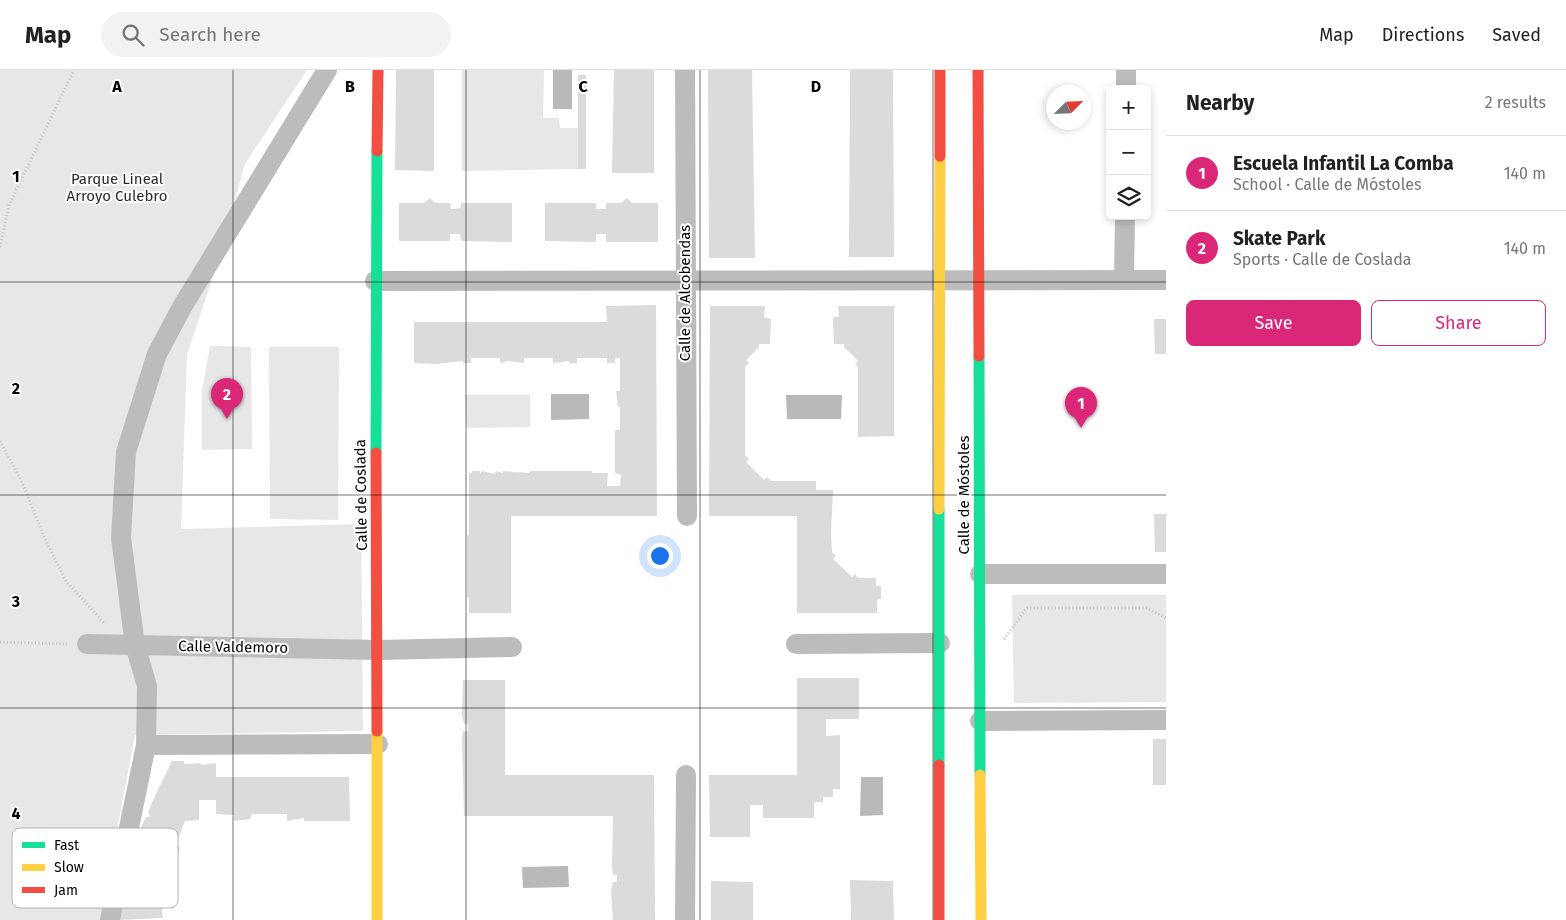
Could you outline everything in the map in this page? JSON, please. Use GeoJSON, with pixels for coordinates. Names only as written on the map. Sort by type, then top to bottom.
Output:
{"type":"FeatureCollection","features":[{"type":"Feature","properties":{"kind":"main road","name":"Calle de Coslada"},"geometry":{"type":"LineString","coordinates":[[377,920],[378,650],[374,281],[378,70]]}},
{"type":"Feature","properties":{"kind":"main road","name":"Calle de Móstoles"},"geometry":{"type":"LineString","coordinates":[[938,920],[940,70]]}},
{"type":"Feature","properties":{"kind":"main road","name":"Calle de Móstoles"},"geometry":{"type":"LineString","coordinates":[[978,70],[981,920]]}},
{"type":"Feature","properties":{"kind":"street"},"geometry":{"type":"LineString","coordinates":[[129,828],[146,745],[147,686],[127,645],[121,538],[126,452],[158,354],[182,307],[327,70]]}},
{"type":"Feature","properties":{"kind":"street","name":"Calle de Alcobendas"},"geometry":{"type":"LineString","coordinates":[[685,70],[687,516]]}},
{"type":"Feature","properties":{"kind":"street"},"geometry":{"type":"LineString","coordinates":[[1126,70],[1126,85]]}},
{"type":"Feature","properties":{"kind":"street"},"geometry":{"type":"LineString","coordinates":[[1124,280],[1125,220]]}},
{"type":"Feature","properties":{"kind":"street"},"geometry":{"type":"LineString","coordinates":[[374,281],[1166,280]]}},
{"type":"Feature","properties":{"kind":"street"},"geometry":{"type":"LineString","coordinates":[[980,574],[1166,574]]}},
{"type":"Feature","properties":{"kind":"street"},"geometry":{"type":"LineString","coordinates":[[796,644],[940,643]]}},
{"type":"Feature","properties":{"kind":"street","name":"Calle Valdemoro"},"geometry":{"type":"LineString","coordinates":[[87,644],[378,650],[512,647]]}},
{"type":"Feature","properties":{"kind":"street"},"geometry":{"type":"LineString","coordinates":[[980,721],[1166,720]]}},
{"type":"Feature","properties":{"kind":"street"},"geometry":{"type":"LineString","coordinates":[[146,745],[378,744]]}},
{"type":"Feature","properties":{"kind":"street"},"geometry":{"type":"LineString","coordinates":[[685,920],[686,775]]}},
{"type":"Feature","properties":{"kind":"path"},"geometry":{"type":"LineString","coordinates":[[0,247],[9,205],[74,70]]}},
{"type":"Feature","properties":{"kind":"path"},"geometry":{"type":"LineString","coordinates":[[0,441],[23,484],[45,538],[66,581],[127,645]]}},
{"type":"Feature","properties":{"kind":"path"},"geometry":{"type":"LineString","coordinates":[[980,643],[1002,641],[1028,608],[1147,608],[1166,618]]}},
{"type":"Feature","properties":{"kind":"path"},"geometry":{"type":"LineString","coordinates":[[0,642],[87,644]]}},
{"type":"Feature","properties":{"kind":"green space","name":"Parque Lineal Arroyo Culebro"},"geometry":{"type":"Polygon","coordinates":[[[0,70],[307,70],[245,164],[214,274],[187,354],[181,529],[361,524],[363,731],[135,735],[117,828],[12,828],[12,908],[102,908],[100,920],[0,920],[0,70]]]}},
{"type":"Feature","properties":{"kind":"green space"},"geometry":{"type":"Polygon","coordinates":[[[462,70],[544,70],[543,118],[559,118],[560,128],[578,128],[578,169],[462,171],[462,70]]]}},
{"type":"Feature","properties":{"kind":"green space"},"geometry":{"type":"Polygon","coordinates":[[[210,346],[251,347],[252,449],[202,450],[202,390],[210,346]]]}},
{"type":"Feature","properties":{"kind":"green space"},"geometry":{"type":"Polygon","coordinates":[[[269,347],[339,347],[338,520],[270,519],[269,347]]]}},
{"type":"Feature","properties":{"kind":"green space"},"geometry":{"type":"Polygon","coordinates":[[[465,395],[530,395],[530,427],[466,428],[465,395]]]}},
{"type":"Feature","properties":{"kind":"green space"},"geometry":{"type":"Polygon","coordinates":[[[1012,595],[1166,595],[1166,702],[1014,703],[1012,595]]]}},
{"type":"Feature","properties":{"kind":"shaded area"},"geometry":{"type":"Polygon","coordinates":[[[553,70],[572,70],[572,109],[553,109],[553,70]]]}},
{"type":"Feature","properties":{"kind":"shaded area"},"geometry":{"type":"Polygon","coordinates":[[[551,394],[589,394],[589,419],[551,420],[551,394]]]}},
{"type":"Feature","properties":{"kind":"shaded area"},"geometry":{"type":"Polygon","coordinates":[[[786,395],[842,395],[841,419],[787,419],[786,395]]]}},
{"type":"Feature","properties":{"kind":"shaded area"},"geometry":{"type":"Polygon","coordinates":[[[861,777],[883,777],[883,815],[860,816],[861,777]]]}},
{"type":"Feature","properties":{"kind":"shaded area"},"geometry":{"type":"Polygon","coordinates":[[[568,866],[569,887],[523,888],[522,867],[568,866]]]}},
{"type":"Feature","properties":{"kind":"building"},"geometry":{"type":"Polygon","coordinates":[[[396,70],[434,70],[434,171],[395,170],[396,70]]]}},
{"type":"Feature","properties":{"kind":"building"},"geometry":{"type":"Polygon","coordinates":[[[614,70],[654,70],[654,173],[612,173],[614,70]]]}},
{"type":"Feature","properties":{"kind":"building"},"geometry":{"type":"Polygon","coordinates":[[[708,70],[752,70],[755,258],[709,258],[708,70]]]}},
{"type":"Feature","properties":{"kind":"building"},"geometry":{"type":"Polygon","coordinates":[[[850,70],[893,70],[894,257],[849,257],[850,70]]]}},
{"type":"Feature","properties":{"kind":"building"},"geometry":{"type":"Polygon","coordinates":[[[578,75],[586,75],[586,169],[578,169],[578,75]]]}},
{"type":"Feature","properties":{"kind":"building"},"geometry":{"type":"Polygon","coordinates":[[[430,198],[435,203],[450,203],[451,209],[461,208],[461,203],[512,203],[512,242],[461,241],[460,234],[450,234],[450,241],[399,241],[399,203],[424,203],[430,198]]]}},
{"type":"Feature","properties":{"kind":"building"},"geometry":{"type":"Polygon","coordinates":[[[627,198],[632,203],[658,203],[658,242],[606,242],[606,234],[596,234],[596,242],[545,241],[545,203],[596,203],[596,209],[606,209],[606,203],[621,203],[627,198]]]}},
{"type":"Feature","properties":{"kind":"building"},"geometry":{"type":"Polygon","coordinates":[[[656,305],[657,516],[511,516],[511,613],[469,613],[469,598],[467,597],[467,535],[469,535],[469,473],[472,473],[472,471],[480,471],[480,474],[482,471],[495,474],[496,471],[503,473],[503,471],[529,473],[530,471],[592,471],[592,473],[608,473],[607,486],[620,486],[621,475],[615,473],[615,430],[620,430],[620,407],[618,407],[616,391],[620,391],[620,358],[615,358],[615,363],[607,363],[607,358],[577,358],[577,363],[569,363],[569,361],[553,363],[553,358],[524,358],[524,363],[508,361],[500,363],[500,358],[471,358],[471,363],[463,363],[463,361],[435,364],[414,363],[414,322],[607,322],[606,306],[656,305]]]}},
{"type":"Feature","properties":{"kind":"building"},"geometry":{"type":"Polygon","coordinates":[[[710,306],[765,306],[764,317],[771,319],[770,344],[759,344],[759,347],[746,360],[749,363],[745,367],[745,455],[749,459],[746,462],[764,480],[767,477],[771,481],[816,481],[816,490],[833,490],[831,534],[832,552],[836,556],[833,559],[852,577],[855,574],[858,578],[876,578],[876,586],[881,586],[881,599],[877,600],[877,613],[797,613],[797,516],[709,516],[710,306]]]}},
{"type":"Feature","properties":{"kind":"building"},"geometry":{"type":"Polygon","coordinates":[[[838,306],[894,306],[894,436],[858,437],[858,367],[855,364],[858,361],[844,347],[844,344],[834,344],[833,320],[834,317],[839,317],[838,306]]]}},
{"type":"Feature","properties":{"kind":"building"},"geometry":{"type":"Polygon","coordinates":[[[1154,319],[1166,319],[1166,354],[1155,354],[1154,319]]]}},
{"type":"Feature","properties":{"kind":"building"},"geometry":{"type":"Polygon","coordinates":[[[1154,514],[1166,514],[1166,552],[1155,552],[1154,514]]]}},
{"type":"Feature","properties":{"kind":"building"},"geometry":{"type":"Polygon","coordinates":[[[797,678],[859,678],[859,719],[826,719],[826,736],[840,735],[840,789],[833,789],[833,797],[823,797],[823,802],[814,802],[814,818],[763,818],[763,805],[750,805],[750,837],[710,837],[709,775],[797,775],[797,678]]]}},
{"type":"Feature","properties":{"kind":"building"},"geometry":{"type":"Polygon","coordinates":[[[463,680],[505,680],[505,775],[654,775],[655,920],[613,920],[611,891],[613,882],[617,882],[617,875],[613,875],[612,866],[613,816],[464,816],[462,740],[463,731],[468,731],[468,724],[464,724],[462,716],[463,680]]]}},
{"type":"Feature","properties":{"kind":"building"},"geometry":{"type":"Polygon","coordinates":[[[1153,739],[1166,739],[1166,785],[1153,785],[1153,739]]]}},
{"type":"Feature","properties":{"kind":"building"},"geometry":{"type":"Polygon","coordinates":[[[172,761],[184,761],[184,764],[201,763],[201,765],[216,763],[216,777],[349,777],[350,821],[304,821],[304,818],[287,821],[287,814],[251,814],[251,819],[234,821],[234,815],[216,814],[216,800],[199,800],[199,820],[185,821],[178,839],[178,828],[141,828],[146,817],[150,817],[148,812],[172,761]]]}},
{"type":"Feature","properties":{"kind":"building"},"geometry":{"type":"Polygon","coordinates":[[[850,880],[893,881],[894,920],[851,920],[850,880]]]}},
{"type":"Feature","properties":{"kind":"building"},"geometry":{"type":"Polygon","coordinates":[[[711,881],[753,882],[753,920],[711,920],[711,881]]]}},
{"type":"Feature","properties":{"kind":"building"},"geometry":{"type":"Polygon","coordinates":[[[120,908],[163,908],[163,918],[117,920],[120,908]]]}},
{"type":"Feature","properties":{"kind":"traffic: fast"},"geometry":{"type":"LineString","coordinates":[[376,453],[377,151]]}},
{"type":"Feature","properties":{"kind":"traffic: fast"},"geometry":{"type":"LineString","coordinates":[[979,356],[980,775]]}},
{"type":"Feature","properties":{"kind":"traffic: fast"},"geometry":{"type":"LineString","coordinates":[[939,509],[939,765]]}},
{"type":"Feature","properties":{"kind":"traffic: slow"},"geometry":{"type":"LineString","coordinates":[[939,509],[940,156]]}},
{"type":"Feature","properties":{"kind":"traffic: slow"},"geometry":{"type":"LineString","coordinates":[[377,731],[377,920]]}},
{"type":"Feature","properties":{"kind":"traffic: slow"},"geometry":{"type":"LineString","coordinates":[[980,775],[981,920]]}},
{"type":"Feature","properties":{"kind":"traffic: jam"},"geometry":{"type":"LineString","coordinates":[[377,151],[378,70]]}},
{"type":"Feature","properties":{"kind":"traffic: jam"},"geometry":{"type":"LineString","coordinates":[[940,70],[940,156]]}},
{"type":"Feature","properties":{"kind":"traffic: jam"},"geometry":{"type":"LineString","coordinates":[[978,70],[979,356]]}},
{"type":"Feature","properties":{"kind":"traffic: jam"},"geometry":{"type":"LineString","coordinates":[[376,453],[377,731]]}},
{"type":"Feature","properties":{"kind":"traffic: jam"},"geometry":{"type":"LineString","coordinates":[[939,765],[939,920]]}},
{"type":"Feature","properties":{"kind":"place","name":"Skate Park"},"geometry":{"type":"Point","coordinates":[227,419]}},
{"type":"Feature","properties":{"kind":"place","name":"Escuela Infantil La Comba"},"geometry":{"type":"Point","coordinates":[1081,428]}}]}
